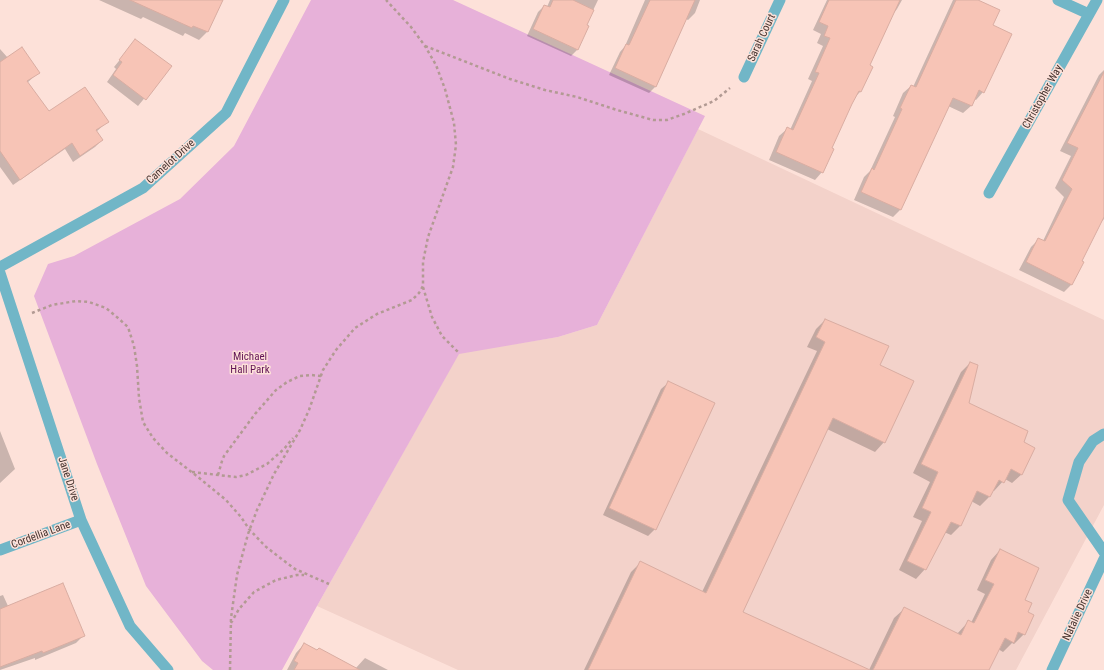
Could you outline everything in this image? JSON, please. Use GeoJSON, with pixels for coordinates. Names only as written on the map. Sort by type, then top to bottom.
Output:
{"type":"FeatureCollection","features":[{"type":"Feature","properties":{"kind":"street","name":"Camelot Drive"},"geometry":{"type":"LineString","coordinates":[[0,267],[143,188],[226,113],[284,0]]}},
{"type":"Feature","properties":{"kind":"street","name":"Sarah Court"},"geometry":{"type":"LineString","coordinates":[[744,77],[780,0]]}},
{"type":"Feature","properties":{"kind":"street"},"geometry":{"type":"LineString","coordinates":[[1058,0],[1089,14]]}},
{"type":"Feature","properties":{"kind":"street","name":"Christopher Way"},"geometry":{"type":"LineString","coordinates":[[989,193],[1097,0]]}},
{"type":"Feature","properties":{"kind":"street","name":"Jane Drive"},"geometry":{"type":"LineString","coordinates":[[0,273],[81,520],[130,626],[168,670]]}},
{"type":"Feature","properties":{"kind":"street"},"geometry":{"type":"LineString","coordinates":[[1104,434],[1093,441],[1079,462],[1068,500],[1104,552]]}},
{"type":"Feature","properties":{"kind":"street","name":"Cordellia Lane"},"geometry":{"type":"LineString","coordinates":[[0,550],[81,520]]}},
{"type":"Feature","properties":{"kind":"street","name":"Natalie Drive"},"geometry":{"type":"LineString","coordinates":[[1052,670],[1104,559]]}},
{"type":"Feature","properties":{"kind":"path"},"geometry":{"type":"LineString","coordinates":[[386,0],[411,27],[425,46],[436,65],[445,89],[454,124],[456,145],[452,167],[428,237],[423,262],[423,286],[432,317],[442,336],[459,354]]}},
{"type":"Feature","properties":{"kind":"path"},"geometry":{"type":"LineString","coordinates":[[425,46],[545,90],[577,96],[617,110],[653,120],[667,120],[714,101],[744,77]]}},
{"type":"Feature","properties":{"kind":"path"},"geometry":{"type":"LineString","coordinates":[[230,670],[230,624],[237,575],[250,529],[274,474],[300,430],[309,410],[323,370],[336,350],[355,328],[377,314],[412,300],[420,293],[423,286]]}},
{"type":"Feature","properties":{"kind":"path"},"geometry":{"type":"LineString","coordinates":[[39,310],[64,302],[89,302],[106,308],[128,327],[134,346],[143,422],[153,438],[167,453],[226,500],[250,529],[279,558],[295,569],[329,584]]}},
{"type":"Feature","properties":{"kind":"path"},"geometry":{"type":"LineString","coordinates":[[218,475],[224,456],[276,390],[287,382],[300,376],[321,376]]}},
{"type":"Feature","properties":{"kind":"path"},"geometry":{"type":"LineString","coordinates":[[192,472],[236,477],[246,475],[267,464],[284,449],[300,430]]}},
{"type":"Feature","properties":{"kind":"path"},"geometry":{"type":"LineString","coordinates":[[230,624],[239,609],[254,592],[276,580],[306,574]]}},
{"type":"Feature","properties":{"kind":"shaded area"},"geometry":{"type":"Polygon","coordinates":[[[698,129],[1104,320],[1104,505],[1016,670],[458,670],[317,606],[459,353],[558,337],[597,325],[698,129]]]}},
{"type":"Feature","properties":{"kind":"green space","name":"Michael Hall Park"},"geometry":{"type":"Polygon","coordinates":[[[311,0],[453,0],[705,116],[597,325],[558,337],[459,354],[282,670],[213,670],[202,661],[146,586],[97,464],[34,296],[48,264],[74,256],[180,199],[234,146],[311,0]]]}},
{"type":"Feature","properties":{"kind":"building"},"geometry":{"type":"Polygon","coordinates":[[[130,0],[223,0],[208,32],[193,26],[192,28],[130,0]]]}},
{"type":"Feature","properties":{"kind":"building"},"geometry":{"type":"Polygon","coordinates":[[[553,0],[573,0],[594,10],[587,25],[589,26],[578,50],[533,29],[544,5],[550,7],[553,0]]]}},
{"type":"Feature","properties":{"kind":"building"},"geometry":{"type":"Polygon","coordinates":[[[650,0],[695,0],[656,87],[615,68],[626,44],[629,45],[650,0]]]}},
{"type":"Feature","properties":{"kind":"building"},"geometry":{"type":"Polygon","coordinates":[[[829,0],[900,0],[870,65],[873,67],[861,92],[859,91],[852,104],[832,148],[834,149],[823,173],[776,152],[787,127],[793,130],[819,73],[815,72],[830,38],[824,36],[828,26],[819,22],[829,0]]]}},
{"type":"Feature","properties":{"kind":"building"},"geometry":{"type":"Polygon","coordinates":[[[956,0],[978,0],[1000,10],[993,25],[1012,34],[984,93],[979,90],[972,106],[953,98],[901,210],[861,192],[872,168],[874,170],[902,109],[900,108],[911,85],[916,87],[956,0]]]}},
{"type":"Feature","properties":{"kind":"building"},"geometry":{"type":"Polygon","coordinates":[[[135,39],[172,66],[146,100],[113,75],[122,62],[119,60],[135,39]]]}},
{"type":"Feature","properties":{"kind":"building"},"geometry":{"type":"Polygon","coordinates":[[[22,47],[40,73],[27,81],[49,111],[85,87],[109,122],[96,130],[103,140],[80,156],[72,143],[20,180],[0,151],[0,62],[22,47]]]}},
{"type":"Feature","properties":{"kind":"building"},"geometry":{"type":"Polygon","coordinates":[[[1104,72],[1104,217],[1072,285],[1026,262],[1038,238],[1045,241],[1072,189],[1062,180],[1078,148],[1067,143],[1104,72]]]}},
{"type":"Feature","properties":{"kind":"building"},"geometry":{"type":"Polygon","coordinates":[[[825,319],[889,346],[880,365],[914,381],[885,443],[833,418],[743,612],[870,670],[588,670],[640,561],[706,593],[825,342],[816,337],[825,319]]]}},
{"type":"Feature","properties":{"kind":"building"},"geometry":{"type":"Polygon","coordinates":[[[970,362],[978,365],[969,403],[1028,431],[1024,442],[1035,448],[1022,475],[1011,469],[1004,483],[999,480],[990,497],[977,491],[961,526],[951,522],[926,570],[907,561],[931,512],[922,508],[938,472],[921,464],[970,362]]]}},
{"type":"Feature","properties":{"kind":"building"},"geometry":{"type":"Polygon","coordinates":[[[668,381],[715,403],[656,530],[609,508],[668,381]]]}},
{"type":"Feature","properties":{"kind":"building"},"geometry":{"type":"Polygon","coordinates":[[[1000,549],[1039,568],[1025,600],[1032,603],[1028,612],[1034,615],[1025,635],[1018,632],[1014,643],[1005,638],[989,670],[873,670],[904,607],[961,635],[968,620],[974,623],[994,584],[985,580],[1000,549]]]}},
{"type":"Feature","properties":{"kind":"building"},"geometry":{"type":"Polygon","coordinates":[[[63,583],[85,636],[43,653],[42,651],[0,667],[0,609],[63,583]]]}},
{"type":"Feature","properties":{"kind":"building"},"geometry":{"type":"Polygon","coordinates":[[[304,643],[317,650],[319,648],[360,670],[294,670],[298,663],[294,661],[304,643]]]}}]}
